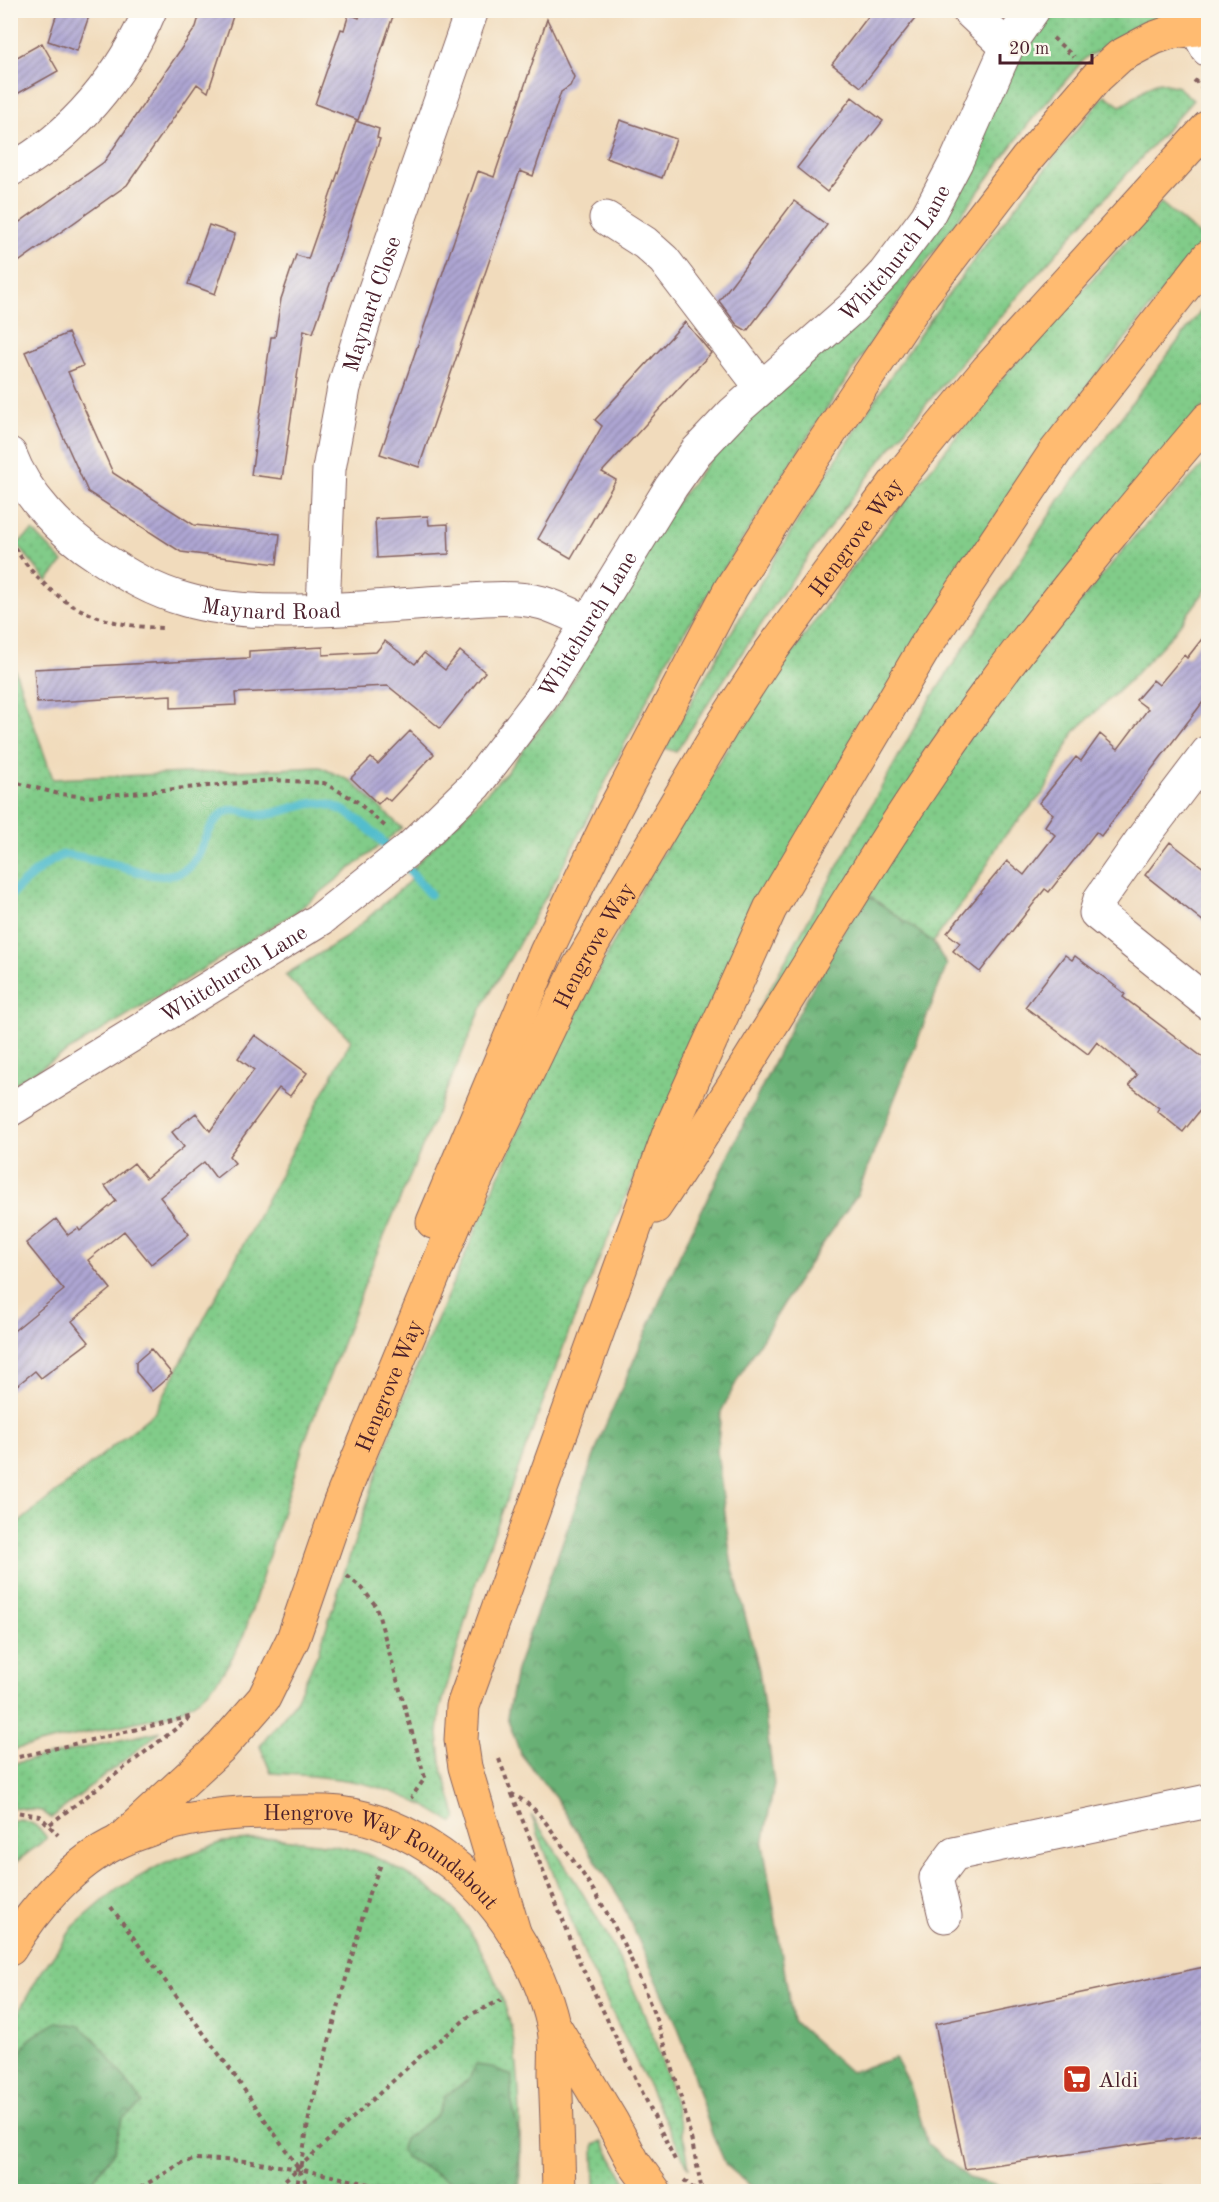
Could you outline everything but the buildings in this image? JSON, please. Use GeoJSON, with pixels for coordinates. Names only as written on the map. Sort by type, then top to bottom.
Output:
{"type":"FeatureCollection","features":[{"type":"Feature","properties":{"kind":"highway"},"geometry":{"type":"LineString","coordinates":[[340,1502],[372,1376],[444,1193],[546,952],[612,814],[731,588],[923,294],[1026,160],[1097,77],[1120,56],[1154,38],[1171,32],[1200,30]]}},
{"type":"Feature","properties":{"kind":"highway","name":"Hengrove Way"},"geometry":{"type":"LineString","coordinates":[[118,1842],[222,1746],[264,1698],[293,1639],[340,1502],[457,1219],[578,968],[725,721],[807,601],[897,480],[988,369],[1209,127]]}},
{"type":"Feature","properties":{"kind":"highway"},"geometry":{"type":"LineString","coordinates":[[514,1932],[465,1767],[461,1740],[463,1706],[626,1250],[678,1114],[770,909],[925,647],[1048,461],[1209,257]]}},
{"type":"Feature","properties":{"kind":"highway"},"geometry":{"type":"LineString","coordinates":[[626,1250],[752,1061],[884,844],[991,687],[1111,534],[1209,419]]}},
{"type":"Feature","properties":{"kind":"highway","name":"Hengrove Way Roundabout"},"geometry":{"type":"LineString","coordinates":[[10,1949],[44,1903],[80,1866],[118,1842],[172,1823],[235,1811],[340,1813],[388,1827],[433,1850],[464,1873],[490,1900],[514,1932],[533,1969],[554,2026],[559,2192]]}},
{"type":"Feature","properties":{"kind":"highway"},"geometry":{"type":"LineString","coordinates":[[554,2026],[634,2163],[669,2185]]}},
{"type":"Feature","properties":{"kind":"street"},"geometry":{"type":"LineString","coordinates":[[10,170],[63,131],[100,92],[130,51],[150,10]]}},
{"type":"Feature","properties":{"kind":"street","name":"Maynard Close"},"geometry":{"type":"LineString","coordinates":[[323,608],[329,469],[344,387],[365,318],[472,10]]}},
{"type":"Feature","properties":{"kind":"street"},"geometry":{"type":"LineString","coordinates":[[968,10],[1007,47]]}},
{"type":"Feature","properties":{"kind":"street","name":"Whitchurch Lane"},"geometry":{"type":"LineString","coordinates":[[10,1110],[321,919],[407,851],[475,785],[541,699],[677,478],[696,452],[761,387],[852,308],[885,273],[927,217],[957,162],[1007,47],[1029,14]]}},
{"type":"Feature","properties":{"kind":"street"},"geometry":{"type":"LineString","coordinates":[[606,218],[645,243],[664,260],[761,387]]}},
{"type":"Feature","properties":{"kind":"street","name":"Maynard Road"},"geometry":{"type":"LineString","coordinates":[[10,454],[34,496],[59,525],[87,549],[140,583],[188,601],[228,608],[323,608],[497,599],[542,603],[589,622]]}},
{"type":"Feature","properties":{"kind":"street"},"geometry":{"type":"LineString","coordinates":[[1209,752],[1138,844],[1100,899],[1096,913],[1209,1003]]}},
{"type":"Feature","properties":{"kind":"street"},"geometry":{"type":"LineString","coordinates":[[945,1916],[936,1878],[954,1854],[1209,1801]]}},
{"type":"Feature","properties":{"kind":"street"},"geometry":{"type":"LineString","coordinates":[[10,1912],[44,1903]]}},
{"type":"Feature","properties":{"kind":"path"},"geometry":{"type":"LineString","coordinates":[[1029,14],[1077,59]]}},
{"type":"Feature","properties":{"kind":"path"},"geometry":{"type":"LineString","coordinates":[[1186,72],[1209,93]]}},
{"type":"Feature","properties":{"kind":"path"},"geometry":{"type":"LineString","coordinates":[[10,540],[38,578],[76,608],[120,625],[167,628]]}},
{"type":"Feature","properties":{"kind":"path"},"geometry":{"type":"LineString","coordinates":[[10,781],[59,794],[87,797],[273,780],[324,783],[355,800],[407,851]]}},
{"type":"Feature","properties":{"kind":"path"},"geometry":{"type":"LineString","coordinates":[[342,1571],[362,1588],[376,1606],[425,1779]]}},
{"type":"Feature","properties":{"kind":"path"},"geometry":{"type":"LineString","coordinates":[[10,1759],[193,1716],[50,1824]]}},
{"type":"Feature","properties":{"kind":"path"},"geometry":{"type":"LineString","coordinates":[[499,1759],[580,1963],[679,2168]]}},
{"type":"Feature","properties":{"kind":"path"},"geometry":{"type":"LineString","coordinates":[[411,1798],[425,1779],[436,1775]]}},
{"type":"Feature","properties":{"kind":"path"},"geometry":{"type":"LineString","coordinates":[[512,1794],[530,1803],[584,1873],[624,1943],[670,2060],[694,2146],[702,2192]]}},
{"type":"Feature","properties":{"kind":"path"},"geometry":{"type":"LineString","coordinates":[[10,1811],[40,1816],[58,1835]]}},
{"type":"Feature","properties":{"kind":"path"},"geometry":{"type":"LineString","coordinates":[[296,2192],[310,2112],[369,1893],[382,1862]]}},
{"type":"Feature","properties":{"kind":"path"},"geometry":{"type":"LineString","coordinates":[[111,1907],[232,2072],[299,2169],[311,2192]]}},
{"type":"Feature","properties":{"kind":"path"},"geometry":{"type":"LineString","coordinates":[[272,2192],[418,2058],[472,2014],[501,2000]]}},
{"type":"Feature","properties":{"kind":"path"},"geometry":{"type":"LineString","coordinates":[[133,2192],[182,2163],[197,2159],[245,2161],[299,2169],[407,2192]]}},
{"type":"Feature","properties":{"kind":"path"},"geometry":{"type":"LineString","coordinates":[[669,2185],[697,2192]]}},
{"type":"Feature","properties":{"kind":"green space"},"geometry":{"type":"Polygon","coordinates":[[[1054,11],[1168,11],[1167,17],[1086,57],[1029,123],[919,272],[803,444],[668,658],[558,876],[482,1007],[374,1260],[305,1440],[244,1635],[232,1659],[209,1690],[176,1713],[11,1750],[11,1529],[155,1412],[351,1040],[285,975],[345,938],[414,877],[414,867],[506,773],[562,699],[667,515],[731,433],[825,346],[1032,34],[1054,11]]]}},
{"type":"Feature","properties":{"kind":"green space"},"geometry":{"type":"Polygon","coordinates":[[[1159,82],[1178,87],[1193,100],[1022,292],[898,439],[787,586],[676,752],[665,748],[802,513],[914,342],[972,262],[1105,95],[1120,106],[1159,82]]]}},
{"type":"Feature","properties":{"kind":"green space"},"geometry":{"type":"Polygon","coordinates":[[[1161,203],[1204,239],[1030,460],[761,912],[625,1198],[570,1329],[476,1582],[440,1711],[438,1735],[442,1768],[457,1818],[453,1823],[409,1798],[366,1784],[271,1773],[260,1746],[295,1702],[318,1653],[396,1415],[532,1099],[644,884],[741,726],[849,572],[1005,375],[1161,203]]]}},
{"type":"Feature","properties":{"kind":"green space"},"geometry":{"type":"Polygon","coordinates":[[[1208,301],[1208,401],[1162,455],[766,1012],[757,1012],[927,705],[1060,499],[1208,301]]]}},
{"type":"Feature","properties":{"kind":"green space"},"geometry":{"type":"Polygon","coordinates":[[[1208,460],[1208,587],[1172,635],[1130,680],[1074,732],[1044,792],[1001,840],[973,889],[933,942],[864,892],[956,752],[1134,537],[1208,460]]]}},
{"type":"Feature","properties":{"kind":"green space"},"geometry":{"type":"Polygon","coordinates":[[[33,531],[63,562],[47,581],[17,544],[33,531]]]}},
{"type":"Feature","properties":{"kind":"green space"},"geometry":{"type":"Polygon","coordinates":[[[11,659],[53,779],[320,767],[351,781],[402,828],[296,912],[11,1086],[11,659]]]}},
{"type":"Feature","properties":{"kind":"green space"},"geometry":{"type":"Polygon","coordinates":[[[864,892],[933,942],[947,965],[857,1195],[802,1274],[740,1375],[721,1412],[717,1451],[731,1560],[759,1670],[774,1784],[763,1845],[793,2021],[850,2072],[895,2058],[910,2085],[928,2144],[969,2178],[1015,2191],[757,2191],[726,2165],[711,2131],[679,2030],[619,1897],[557,1800],[520,1753],[507,1717],[516,1670],[603,1431],[679,1257],[791,1027],[864,892]]]}},
{"type":"Feature","properties":{"kind":"green space"},"geometry":{"type":"Polygon","coordinates":[[[161,1731],[51,1818],[42,1811],[11,1807],[11,1764],[161,1731]]]}},
{"type":"Feature","properties":{"kind":"green space"},"geometry":{"type":"Polygon","coordinates":[[[531,1815],[576,1882],[631,1984],[661,2058],[685,2142],[689,2169],[587,1961],[531,1815]]]}},
{"type":"Feature","properties":{"kind":"green space"},"geometry":{"type":"Polygon","coordinates":[[[20,1820],[35,1826],[47,1838],[11,1866],[11,1822],[20,1820]]]}},
{"type":"Feature","properties":{"kind":"green space"},"geometry":{"type":"Polygon","coordinates":[[[275,1838],[346,1848],[369,1855],[402,1871],[436,1893],[463,1921],[482,1952],[510,2021],[519,2094],[520,2191],[11,2192],[11,2026],[38,1977],[74,1926],[117,1889],[164,1863],[223,1842],[275,1838]]]}},
{"type":"Feature","properties":{"kind":"green space"},"geometry":{"type":"Polygon","coordinates":[[[57,2022],[80,2026],[99,2044],[143,2103],[122,2119],[114,2152],[86,2190],[11,2191],[10,2137],[18,2067],[29,2040],[57,2022]]]}},
{"type":"Feature","properties":{"kind":"green space"},"geometry":{"type":"Polygon","coordinates":[[[476,2065],[492,2067],[512,2076],[511,2099],[519,2135],[517,2191],[468,2191],[405,2157],[401,2148],[404,2139],[436,2116],[445,2096],[468,2080],[476,2065]]]}},
{"type":"Feature","properties":{"kind":"green space"},"geometry":{"type":"Polygon","coordinates":[[[602,2141],[631,2191],[595,2191],[594,2145],[602,2141]]]}},
{"type":"Feature","properties":{"kind":"green space"},"geometry":{"type":"Polygon","coordinates":[[[1157,2186],[1157,2191],[1072,2191],[1157,2186]]]}},
{"type":"Feature","properties":{"kind":"waterway"},"geometry":{"type":"LineString","coordinates":[[10,896],[43,866],[64,855],[153,875],[170,875],[181,872],[195,860],[213,824],[225,812],[235,810],[262,815],[316,803],[331,805],[347,812],[378,837],[430,894]]}},
{"type":"Feature","properties":{"kind":"place","name":"Aldi"},"geometry":{"type":"Point","coordinates":[1077,2079]}}]}
